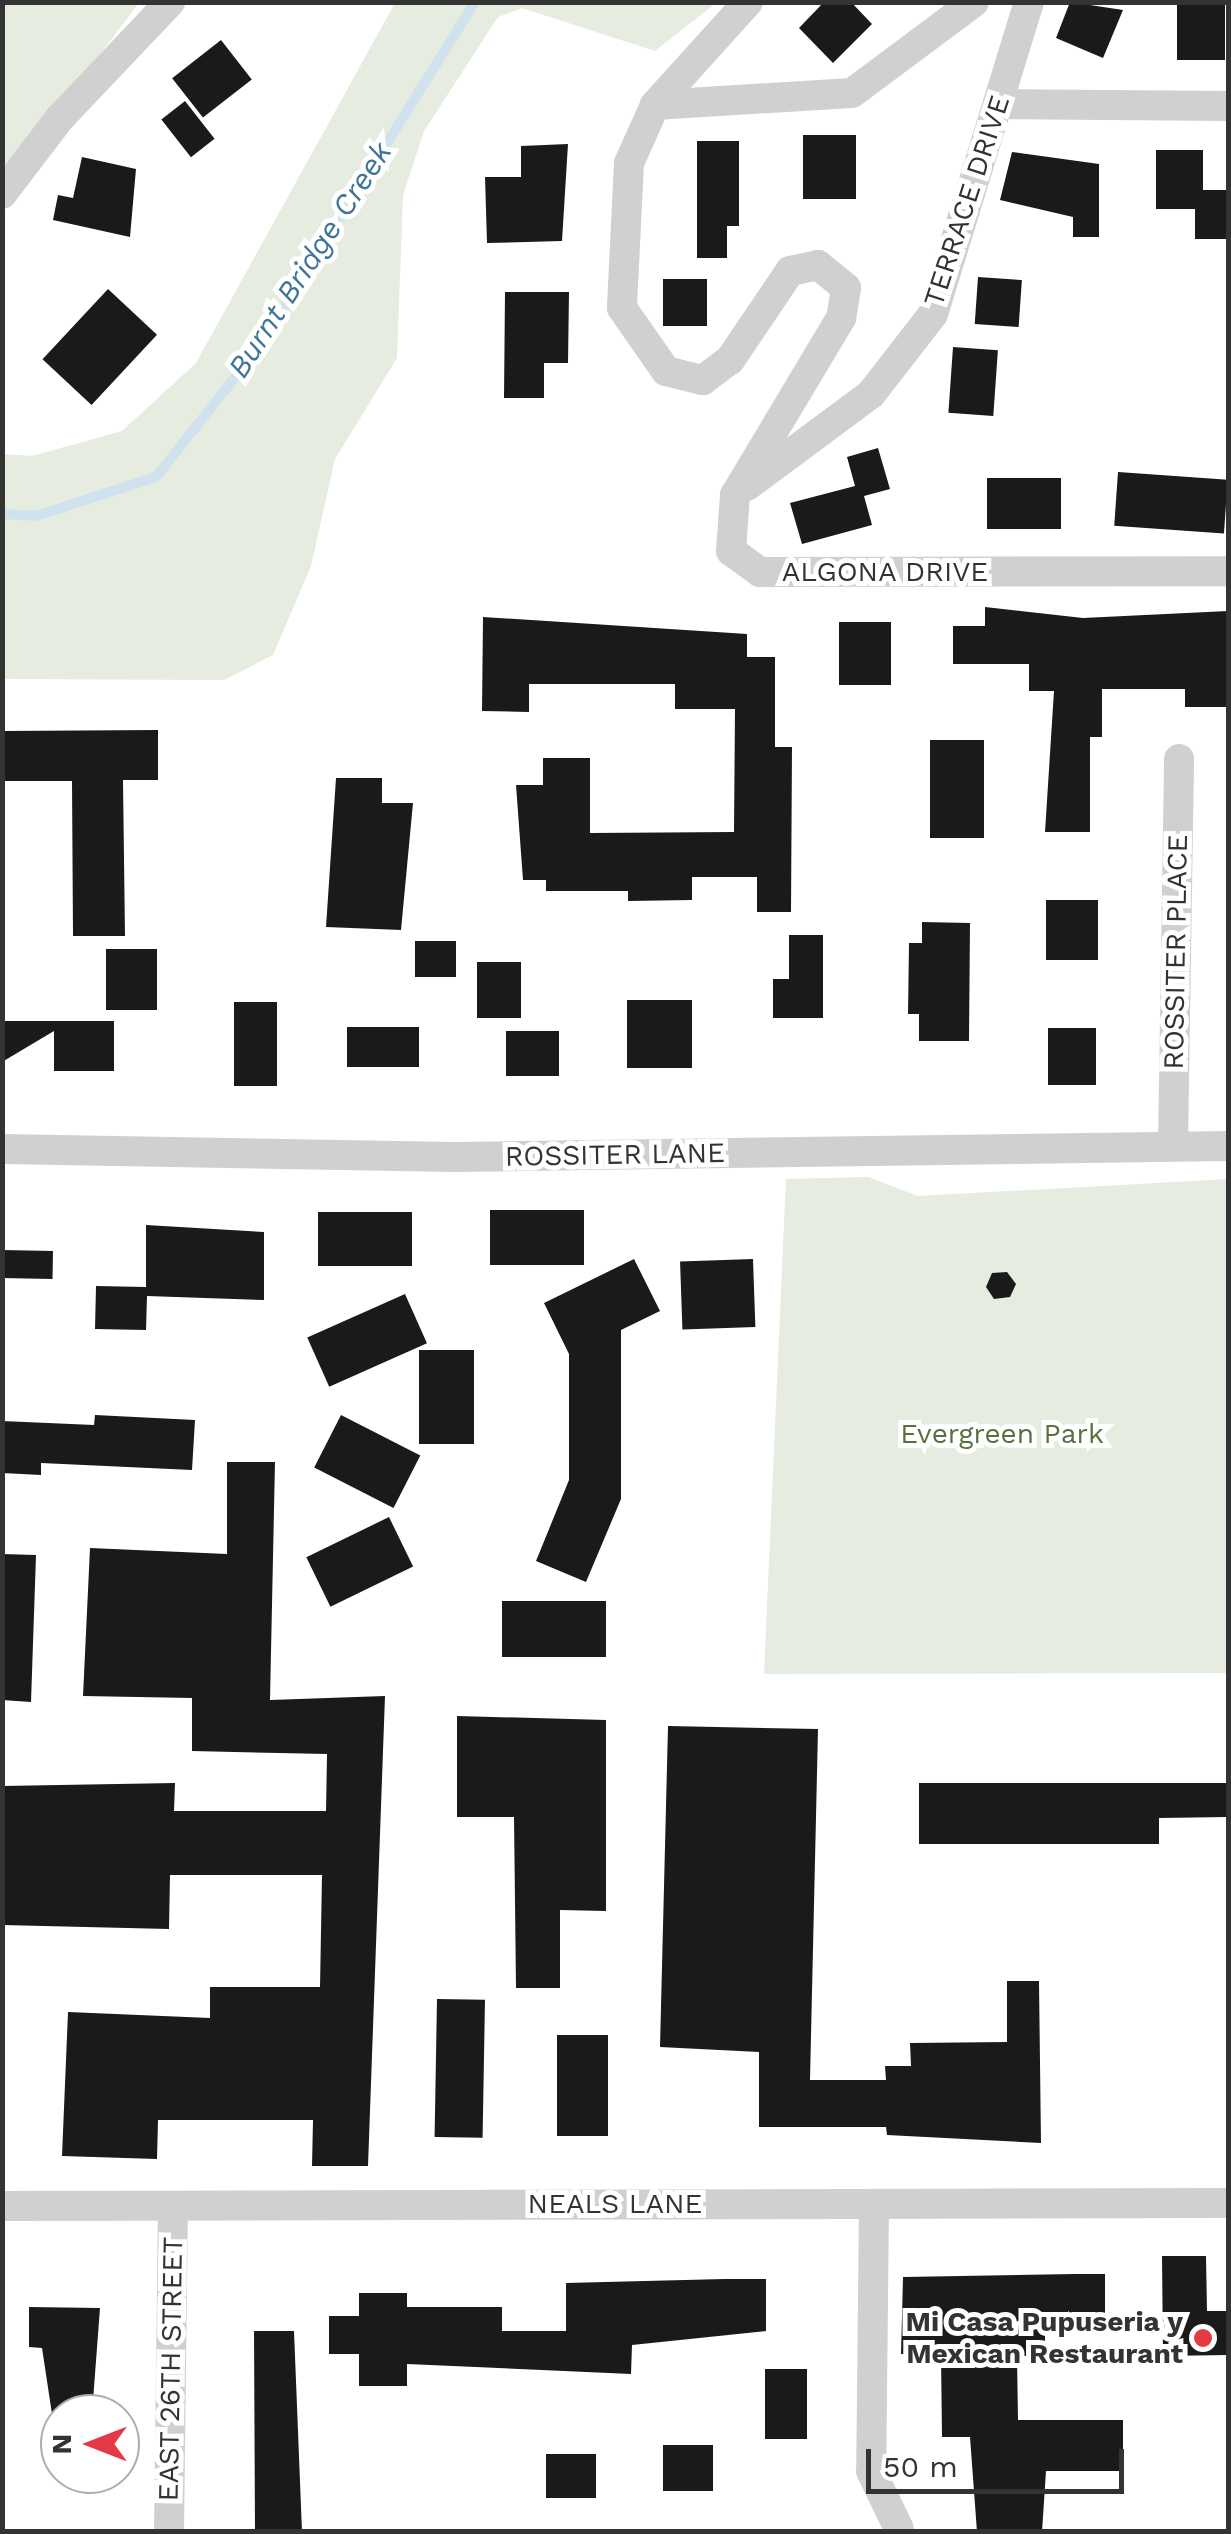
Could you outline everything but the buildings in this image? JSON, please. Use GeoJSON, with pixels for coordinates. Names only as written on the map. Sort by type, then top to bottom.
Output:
{"type":"FeatureCollection","features":[{"type":"Feature","properties":{"kind":"street"},"geometry":{"type":"LineString","coordinates":[[2,194],[60,118],[170,2]]}},
{"type":"Feature","properties":{"kind":"street","name":"ALGONA DRIVE"},"geometry":{"type":"LineString","coordinates":[[748,2],[655,105],[629,163],[622,308],[666,370],[702,380],[730,360],[790,271],[818,265],[846,288],[841,318],[735,495],[731,551],[760,572],[1228,571]]}},
{"type":"Feature","properties":{"kind":"street"},"geometry":{"type":"LineString","coordinates":[[655,105],[852,93],[974,2]]}},
{"type":"Feature","properties":{"kind":"street","name":"TERRACE DRIVE"},"geometry":{"type":"LineString","coordinates":[[735,495],[871,394],[933,314],[1030,2]]}},
{"type":"Feature","properties":{"kind":"street"},"geometry":{"type":"LineString","coordinates":[[999,104],[1228,106]]}},
{"type":"Feature","properties":{"kind":"street","name":"ROSSITER PLACE"},"geometry":{"type":"LineString","coordinates":[[1174,1146],[1179,759]]}},
{"type":"Feature","properties":{"kind":"street","name":"ROSSITER LANE"},"geometry":{"type":"LineString","coordinates":[[2,1149],[455,1157],[1228,1146]]}},
{"type":"Feature","properties":{"kind":"street","name":"NEALS LANE"},"geometry":{"type":"LineString","coordinates":[[2,2206],[1228,2203]]}},
{"type":"Feature","properties":{"kind":"street"},"geometry":{"type":"LineString","coordinates":[[874,2204],[871,2470],[899,2530]]}},
{"type":"Feature","properties":{"kind":"street","name":"EAST 26TH STREET"},"geometry":{"type":"LineString","coordinates":[[169,2532],[173,2207]]}},
{"type":"Feature","properties":{"kind":"green space"},"geometry":{"type":"Polygon","coordinates":[[[3,3],[139,3],[3,182],[3,3]]]}},
{"type":"Feature","properties":{"kind":"green space"},"geometry":{"type":"Polygon","coordinates":[[[395,3],[716,3],[655,51],[522,8],[498,17],[424,131],[403,195],[397,358],[335,459],[311,566],[273,655],[224,680],[3,679],[3,454],[32,456],[122,431],[196,363],[395,3]]]}},
{"type":"Feature","properties":{"kind":"green space","name":"Evergreen Park"},"geometry":{"type":"Polygon","coordinates":[[[868,1177],[918,1196],[1228,1179],[1228,1673],[764,1674],[786,1179],[868,1177]]]}},
{"type":"Feature","properties":{"kind":"waterway","name":"Burnt Bridge Creek"},"geometry":{"type":"LineString","coordinates":[[2,514],[36,516],[156,477],[260,346],[475,2]]}},
{"type":"Feature","properties":{"kind":"place","name":"Mi Casa Pupuseria y Mexican Restaurant"},"geometry":{"type":"Point","coordinates":[1203,2338]}}]}
